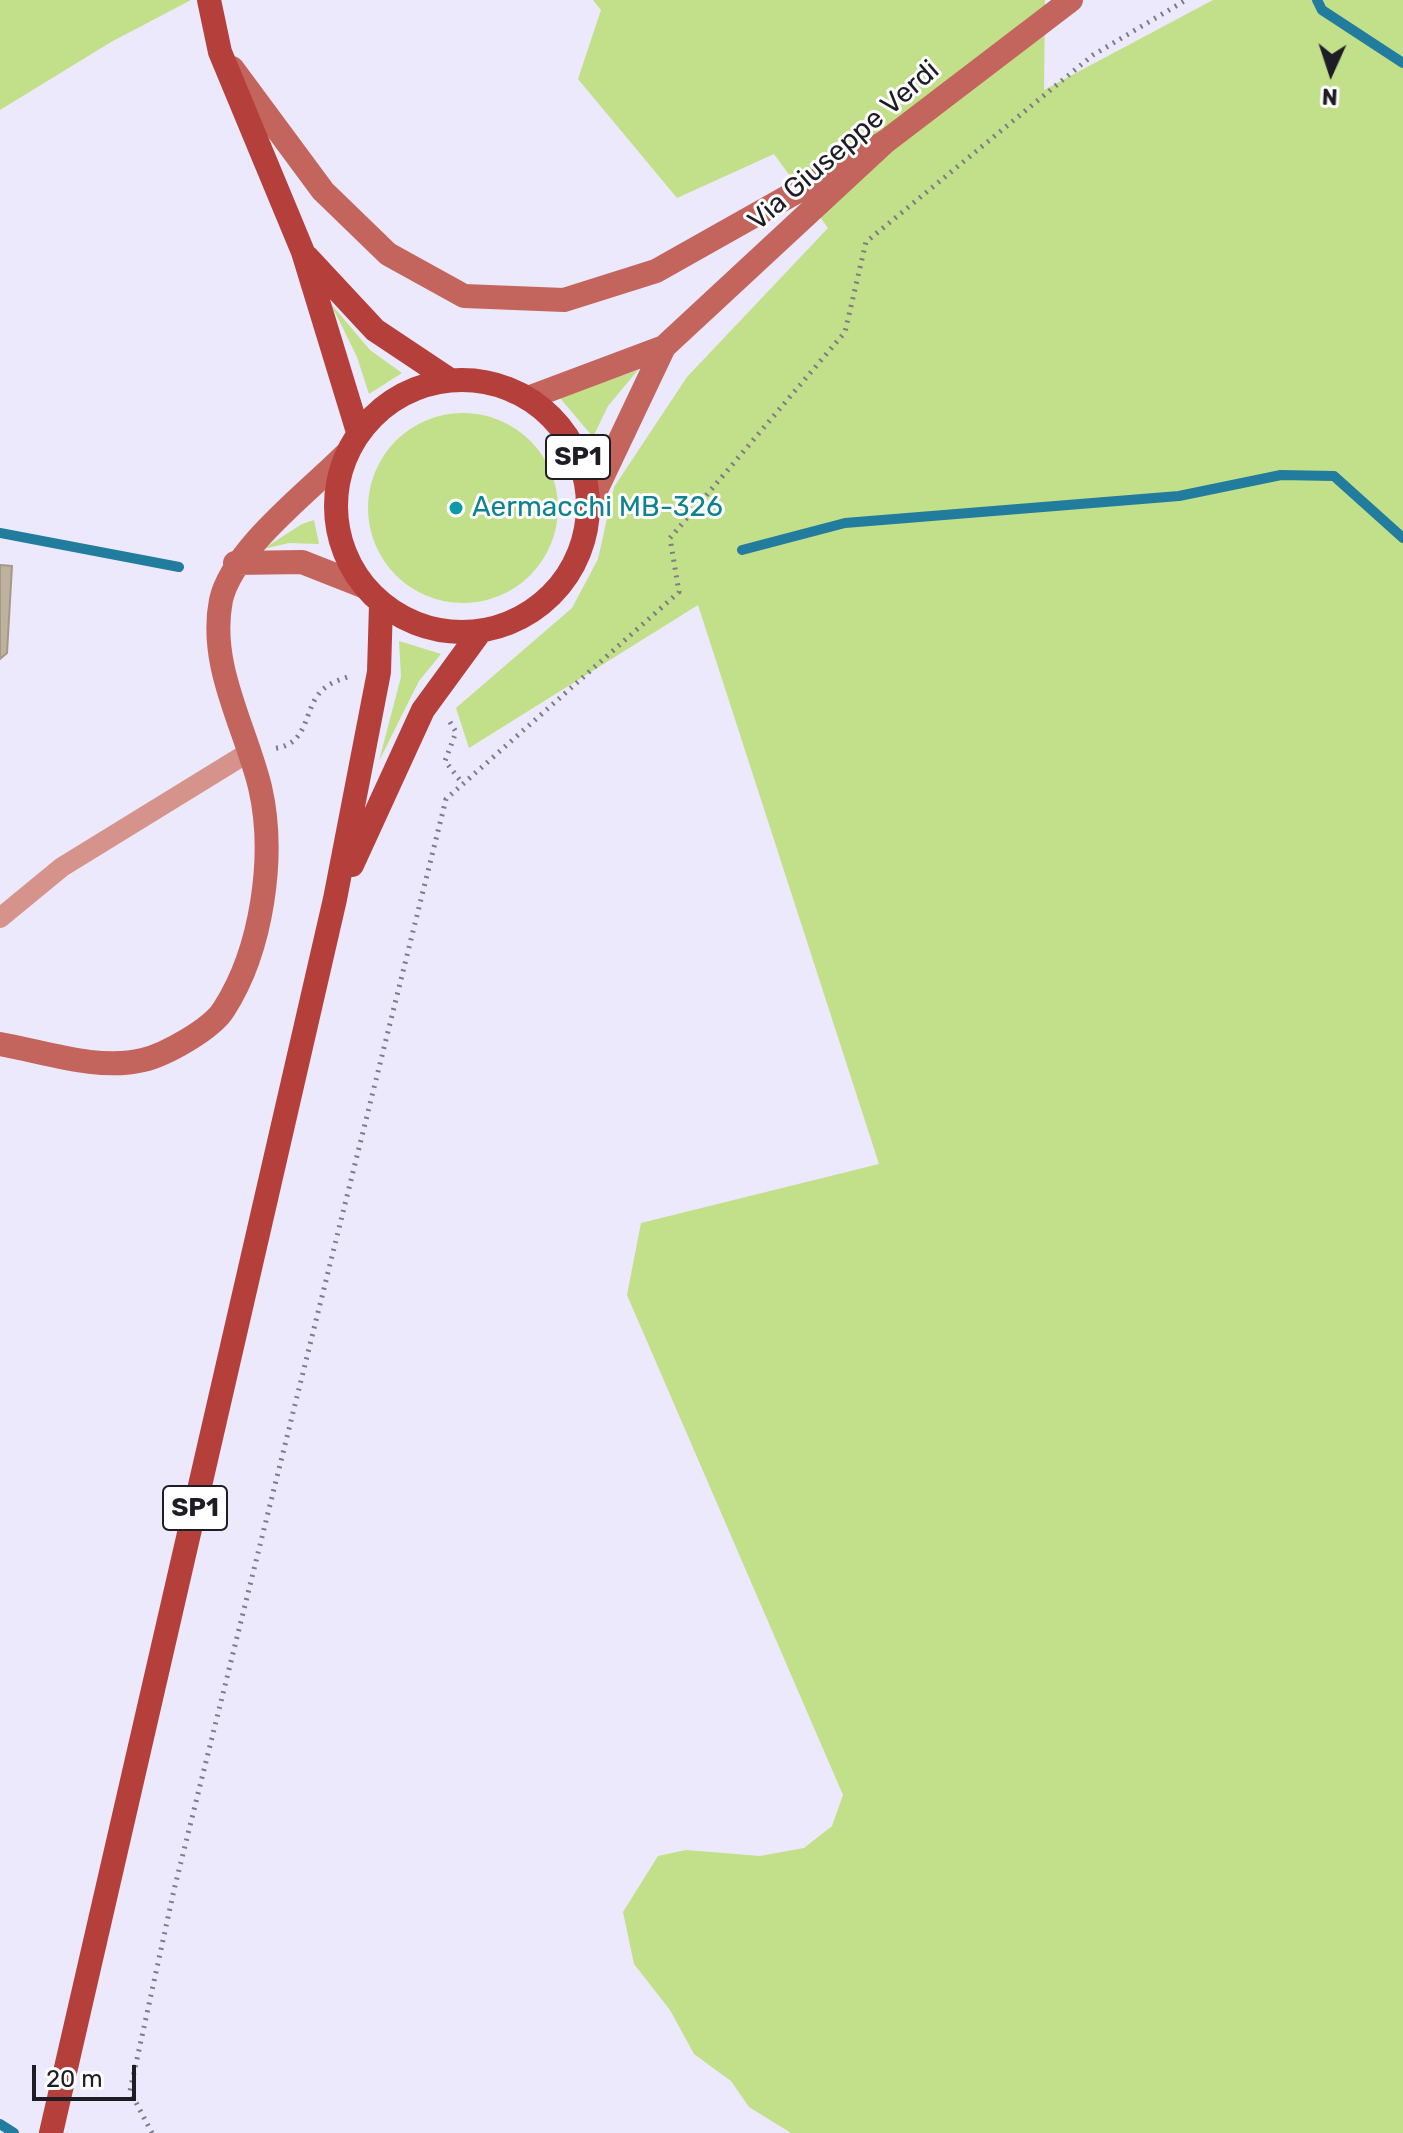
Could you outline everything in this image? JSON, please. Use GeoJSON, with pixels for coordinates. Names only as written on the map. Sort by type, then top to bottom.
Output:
{"type":"FeatureCollection","features":[{"type":"Feature","properties":{"kind":"main road","name":"SP1"},"geometry":{"type":"LineString","coordinates":[[209,0],[220,52],[303,252],[358,432]]}},
{"type":"Feature","properties":{"kind":"main road","name":"Via Giuseppe Verdi"},"geometry":{"type":"LineString","coordinates":[[589,505],[664,347],[885,142],[1071,0]]}},
{"type":"Feature","properties":{"kind":"main road"},"geometry":{"type":"LineString","coordinates":[[220,52],[323,191],[388,254],[464,296],[564,300],[656,271],[885,142]]}},
{"type":"Feature","properties":{"kind":"main road","name":"SP1"},"geometry":{"type":"LineString","coordinates":[[303,252],[375,330],[450,380]]}},
{"type":"Feature","properties":{"kind":"main road","name":"Via Giuseppe Verdi"},"geometry":{"type":"LineString","coordinates":[[528,398],[664,347]]}},
{"type":"Feature","properties":{"kind":"main road","name":"SP1"},"geometry":{"type":"LineString","coordinates":[[450,380],[490,383],[528,398],[560,426],[567,438],[581,463],[589,505],[584,541],[562,583],[546,601],[516,621],[480,632],[445,632],[411,622],[381,604],[363,586],[345,556],[336,523],[336,488],[345,455],[358,432],[384,406],[415,388],[450,380]]}},
{"type":"Feature","properties":{"kind":"main road"},"geometry":{"type":"LineString","coordinates":[[0,1044],[109,1064],[144,1060],[179,1046],[223,1012],[251,956],[266,880],[260,790],[223,669],[217,633],[222,598],[235,563],[345,455]]}},
{"type":"Feature","properties":{"kind":"main road"},"geometry":{"type":"LineString","coordinates":[[235,563],[302,562],[363,586]]}},
{"type":"Feature","properties":{"kind":"main road","name":"SP1"},"geometry":{"type":"LineString","coordinates":[[53,2125],[335,899],[379,672],[381,604]]}},
{"type":"Feature","properties":{"kind":"main road","name":"SP1"},"geometry":{"type":"LineString","coordinates":[[335,899],[423,710],[480,632]]}},
{"type":"Feature","properties":{"kind":"lane"},"geometry":{"type":"LineString","coordinates":[[0,918],[62,867],[249,752]]}},
{"type":"Feature","properties":{"kind":"path"},"geometry":{"type":"LineString","coordinates":[[152,2133],[130,2091],[174,1890],[446,799],[679,592],[670,538],[845,332],[866,242],[1093,55],[1186,0]]}},
{"type":"Feature","properties":{"kind":"path"},"geometry":{"type":"LineString","coordinates":[[249,752],[286,747],[305,729],[313,703],[325,687],[362,672]]}},
{"type":"Feature","properties":{"kind":"green space"},"geometry":{"type":"Polygon","coordinates":[[[0,0],[191,0],[111,42],[0,110],[0,0]]]}},
{"type":"Feature","properties":{"kind":"green space"},"geometry":{"type":"Polygon","coordinates":[[[593,0],[1045,0],[1044,90],[1213,0],[1403,0],[1403,2133],[791,2133],[749,2107],[731,2081],[694,2054],[670,2010],[634,1964],[623,1912],[658,1856],[686,1850],[760,1856],[804,1848],[832,1826],[843,1795],[627,1295],[641,1223],[879,1164],[698,605],[469,748],[456,708],[572,608],[598,559],[614,487],[687,377],[828,228],[774,154],[677,198],[578,79],[601,10],[593,0]]]}},
{"type":"Feature","properties":{"kind":"green space"},"geometry":{"type":"Polygon","coordinates":[[[331,304],[370,350],[402,373],[369,394],[357,357],[331,304]]]}},
{"type":"Feature","properties":{"kind":"green space"},"geometry":{"type":"Polygon","coordinates":[[[638,370],[608,406],[593,437],[560,398],[638,370]]]}},
{"type":"Feature","properties":{"kind":"green space"},"geometry":{"type":"Polygon","coordinates":[[[463,413],[499,421],[516,429],[530,441],[542,455],[550,472],[558,508],[550,544],[542,561],[530,575],[516,587],[499,595],[463,603],[427,595],[410,587],[396,575],[384,561],[376,544],[368,508],[376,472],[384,455],[396,441],[410,429],[427,421],[463,413]]]}},
{"type":"Feature","properties":{"kind":"green space"},"geometry":{"type":"Polygon","coordinates":[[[314,520],[319,544],[289,543],[263,549],[302,524],[314,520]]]}},
{"type":"Feature","properties":{"kind":"green space"},"geometry":{"type":"Polygon","coordinates":[[[399,641],[441,654],[419,681],[379,761],[401,677],[399,641]]]}},
{"type":"Feature","properties":{"kind":"building"},"geometry":{"type":"Polygon","coordinates":[[[0,565],[12,566],[7,653],[0,659],[0,565]]]}},
{"type":"Feature","properties":{"kind":"waterway"},"geometry":{"type":"LineString","coordinates":[[1317,0],[1322,10],[1403,63]]}},
{"type":"Feature","properties":{"kind":"waterway"},"geometry":{"type":"LineString","coordinates":[[742,550],[845,523],[1179,496],[1281,475],[1334,476],[1403,538]]}},
{"type":"Feature","properties":{"kind":"waterway"},"geometry":{"type":"LineString","coordinates":[[0,533],[179,567]]}},
{"type":"Feature","properties":{"kind":"waterway"},"geometry":{"type":"LineString","coordinates":[[0,2124],[14,2133]]}},
{"type":"Feature","properties":{"kind":"place","name":"Aermacchi MB-326"},"geometry":{"type":"Point","coordinates":[456,508]}}]}
